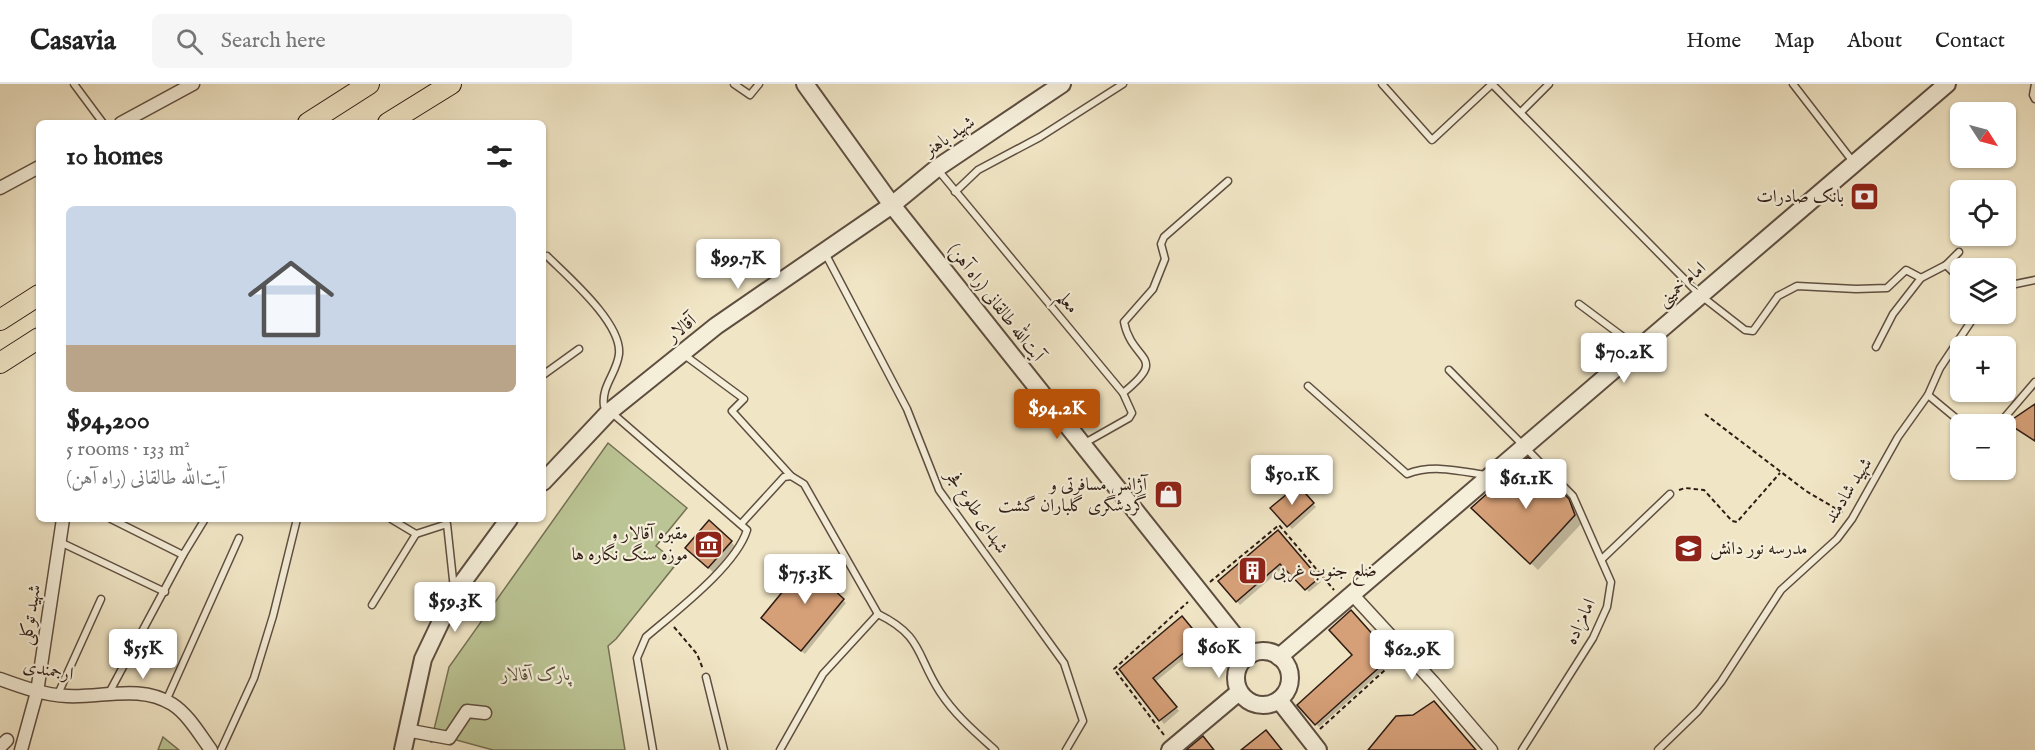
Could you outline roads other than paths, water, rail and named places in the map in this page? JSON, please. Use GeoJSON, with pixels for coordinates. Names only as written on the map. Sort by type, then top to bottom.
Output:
{"type":"FeatureCollection","features":[{"type":"Feature","properties":{"kind":"main road"},"geometry":{"type":"LineString","coordinates":[[313,120],[369,84]]}},
{"type":"Feature","properties":{"kind":"main road"},"geometry":{"type":"LineString","coordinates":[[393,120],[451,84]]}},
{"type":"Feature","properties":{"kind":"main road"},"geometry":{"type":"LineString","coordinates":[[0,320],[36,297]]}},
{"type":"Feature","properties":{"kind":"main road"},"geometry":{"type":"LineString","coordinates":[[0,363],[36,340]]}},
{"type":"Feature","properties":{"kind":"street"},"geometry":{"type":"LineString","coordinates":[[127,120],[193,84]]}},
{"type":"Feature","properties":{"kind":"street","name":"(راه آهن) آیت‌الله طالقانی"},"geometry":{"type":"LineString","coordinates":[[805,84],[892,205],[1250,655]]}},
{"type":"Feature","properties":{"kind":"street","name":"شهید باهنر"},"geometry":{"type":"LineString","coordinates":[[892,205],[937,168],[1062,84]]}},
{"type":"Feature","properties":{"kind":"street","name":"امام خمینی"},"geometry":{"type":"LineString","coordinates":[[1279,657],[1854,163],[1938,87]]}},
{"type":"Feature","properties":{"kind":"street"},"geometry":{"type":"LineString","coordinates":[[0,188],[36,169]]}},
{"type":"Feature","properties":{"kind":"street","name":"آقالار"},"geometry":{"type":"LineString","coordinates":[[546,479],[609,412],[682,353],[823,250],[892,205]]}},
{"type":"Feature","properties":{"kind":"street","name":"شهید توکلی"},"geometry":{"type":"LineString","coordinates":[[21,750],[37,692],[63,522]]}},
{"type":"Feature","properties":{"kind":"street"},"geometry":{"type":"LineString","coordinates":[[403,750],[423,659],[454,594],[507,522]]}},
{"type":"Feature","properties":{"kind":"street"},"geometry":{"type":"LineString","coordinates":[[1347,598],[1405,652],[1491,750]]}},
{"type":"Feature","properties":{"kind":"street"},"geometry":{"type":"LineString","coordinates":[[1264,651],[1279,657],[1288,670],[1290,678],[1288,686],[1279,700],[1271,704],[1253,704],[1239,692],[1236,675],[1243,660],[1250,655],[1264,651]]}},
{"type":"Feature","properties":{"kind":"street","name":"ارجمندی"},"geometry":{"type":"LineString","coordinates":[[0,679],[37,692],[148,695],[172,704],[189,721],[211,750]]}},
{"type":"Feature","properties":{"kind":"street"},"geometry":{"type":"LineString","coordinates":[[1172,749],[1239,692]]}},
{"type":"Feature","properties":{"kind":"street"},"geometry":{"type":"LineString","coordinates":[[1279,700],[1313,744]]}},
{"type":"Feature","properties":{"kind":"street"},"geometry":{"type":"LineString","coordinates":[[406,730],[449,738],[467,711],[485,713]]}},
{"type":"Feature","properties":{"kind":"lane"},"geometry":{"type":"LineString","coordinates":[[74,84],[102,120]]}},
{"type":"Feature","properties":{"kind":"lane"},"geometry":{"type":"LineString","coordinates":[[734,84],[750,94],[759,84]]}},
{"type":"Feature","properties":{"kind":"lane"},"geometry":{"type":"LineString","coordinates":[[955,192],[978,170],[1040,137],[1123,84]]}},
{"type":"Feature","properties":{"kind":"lane"},"geometry":{"type":"LineString","coordinates":[[1382,84],[1432,140],[1492,84],[1700,295],[1745,330],[1753,331],[1778,297],[1797,286],[1856,290],[1887,288],[1906,270],[1921,278]]}},
{"type":"Feature","properties":{"kind":"lane"},"geometry":{"type":"LineString","coordinates":[[1521,112],[1549,84]]}},
{"type":"Feature","properties":{"kind":"lane"},"geometry":{"type":"LineString","coordinates":[[1793,84],[1854,163]]}},
{"type":"Feature","properties":{"kind":"lane"},"geometry":{"type":"LineString","coordinates":[[2035,84],[2033,95],[2035,99]]}},
{"type":"Feature","properties":{"kind":"lane","name":"معلم"},"geometry":{"type":"LineString","coordinates":[[937,168],[1123,393]]}},
{"type":"Feature","properties":{"kind":"lane"},"geometry":{"type":"LineString","coordinates":[[1082,444],[1129,418],[1132,413],[1123,393],[1144,376],[1147,368],[1146,361],[1128,337],[1124,322],[1153,289],[1166,259],[1161,244],[1164,237],[1228,181]]}},
{"type":"Feature","properties":{"kind":"lane","name":"شهدای طلوع فجر"},"geometry":{"type":"LineString","coordinates":[[823,250],[907,410],[939,490],[1064,663],[1083,721],[1066,750]]}},
{"type":"Feature","properties":{"kind":"lane"},"geometry":{"type":"LineString","coordinates":[[1876,347],[1893,314],[1921,278],[1946,265],[1959,252]]}},
{"type":"Feature","properties":{"kind":"lane"},"geometry":{"type":"LineString","coordinates":[[547,256],[594,305],[617,336],[619,355],[602,396],[604,406],[747,530],[740,548],[722,568],[646,637],[639,647],[638,658],[653,750]]}},
{"type":"Feature","properties":{"kind":"lane"},"geometry":{"type":"LineString","coordinates":[[1946,265],[1950,269]]}},
{"type":"Feature","properties":{"kind":"lane"},"geometry":{"type":"LineString","coordinates":[[2016,284],[2035,280]]}},
{"type":"Feature","properties":{"kind":"lane"},"geometry":{"type":"LineString","coordinates":[[1579,304],[1638,348]]}},
{"type":"Feature","properties":{"kind":"lane","name":"شهید شادمند"},"geometry":{"type":"LineString","coordinates":[[1658,750],[1698,711],[1721,682],[1781,590],[1837,539],[1852,519],[1898,437],[1928,395],[1940,368],[1969,324]]}},
{"type":"Feature","properties":{"kind":"lane"},"geometry":{"type":"LineString","coordinates":[[546,373],[579,349]]}},
{"type":"Feature","properties":{"kind":"lane"},"geometry":{"type":"LineString","coordinates":[[682,353],[744,399],[732,411],[791,476],[804,484],[878,614],[899,624],[910,634],[940,693],[964,722],[995,750]]}},
{"type":"Feature","properties":{"kind":"lane","name":"امامزاده"},"geometry":{"type":"LineString","coordinates":[[1449,370],[1573,496],[1611,582],[1607,607],[1593,638],[1522,750]]}},
{"type":"Feature","properties":{"kind":"lane"},"geometry":{"type":"LineString","coordinates":[[2008,414],[2035,382]]}},
{"type":"Feature","properties":{"kind":"lane"},"geometry":{"type":"LineString","coordinates":[[1308,386],[1407,474],[1420,469],[1440,468],[1490,476]]}},
{"type":"Feature","properties":{"kind":"lane"},"geometry":{"type":"LineString","coordinates":[[1928,395],[1951,414]]}},
{"type":"Feature","properties":{"kind":"lane"},"geometry":{"type":"LineString","coordinates":[[741,524],[774,485],[784,477],[791,476]]}},
{"type":"Feature","properties":{"kind":"lane"},"geometry":{"type":"LineString","coordinates":[[1602,559],[1670,494]]}},
{"type":"Feature","properties":{"kind":"lane"},"geometry":{"type":"LineString","coordinates":[[117,522],[183,555]]}},
{"type":"Feature","properties":{"kind":"lane"},"geometry":{"type":"LineString","coordinates":[[109,693],[203,522]]}},
{"type":"Feature","properties":{"kind":"lane"},"geometry":{"type":"LineString","coordinates":[[221,750],[254,678],[273,616],[296,522]]}},
{"type":"Feature","properties":{"kind":"lane"},"geometry":{"type":"LineString","coordinates":[[396,522],[416,534]]}},
{"type":"Feature","properties":{"kind":"lane"},"geometry":{"type":"LineString","coordinates":[[372,606],[416,534],[446,522]]}},
{"type":"Feature","properties":{"kind":"lane"},"geometry":{"type":"LineString","coordinates":[[448,522],[454,594]]}},
{"type":"Feature","properties":{"kind":"lane"},"geometry":{"type":"LineString","coordinates":[[166,702],[239,538]]}},
{"type":"Feature","properties":{"kind":"lane"},"geometry":{"type":"LineString","coordinates":[[60,542],[165,592]]}},
{"type":"Feature","properties":{"kind":"lane"},"geometry":{"type":"LineString","coordinates":[[58,694],[101,599]]}},
{"type":"Feature","properties":{"kind":"lane"},"geometry":{"type":"LineString","coordinates":[[780,750],[823,674],[878,614]]}},
{"type":"Feature","properties":{"kind":"lane"},"geometry":{"type":"LineString","coordinates":[[706,677],[724,750]]}},
{"type":"Feature","properties":{"kind":"place","name":"بانک صادرات"},"geometry":{"type":"Point","coordinates":[1865,197]}},
{"type":"Feature","properties":{"kind":"place","name":"آژانس مسافرتی و گردشگری گلباران گشت"},"geometry":{"type":"Point","coordinates":[1168,495]}},
{"type":"Feature","properties":{"kind":"place","name":"مقبره آقالار و موزه سنگ نگاره ها"},"geometry":{"type":"Point","coordinates":[709,544]}},
{"type":"Feature","properties":{"kind":"place","name":"مدرسه نور دانش"},"geometry":{"type":"Point","coordinates":[1689,549]}},
{"type":"Feature","properties":{"kind":"place","name":"ضلع جنوب غربی"},"geometry":{"type":"Point","coordinates":[1252,571]}},
{"type":"Feature","properties":{"kind":"park label","name":"پارک آقالار"},"geometry":{"type":"Point","coordinates":[536,675]}}]}
